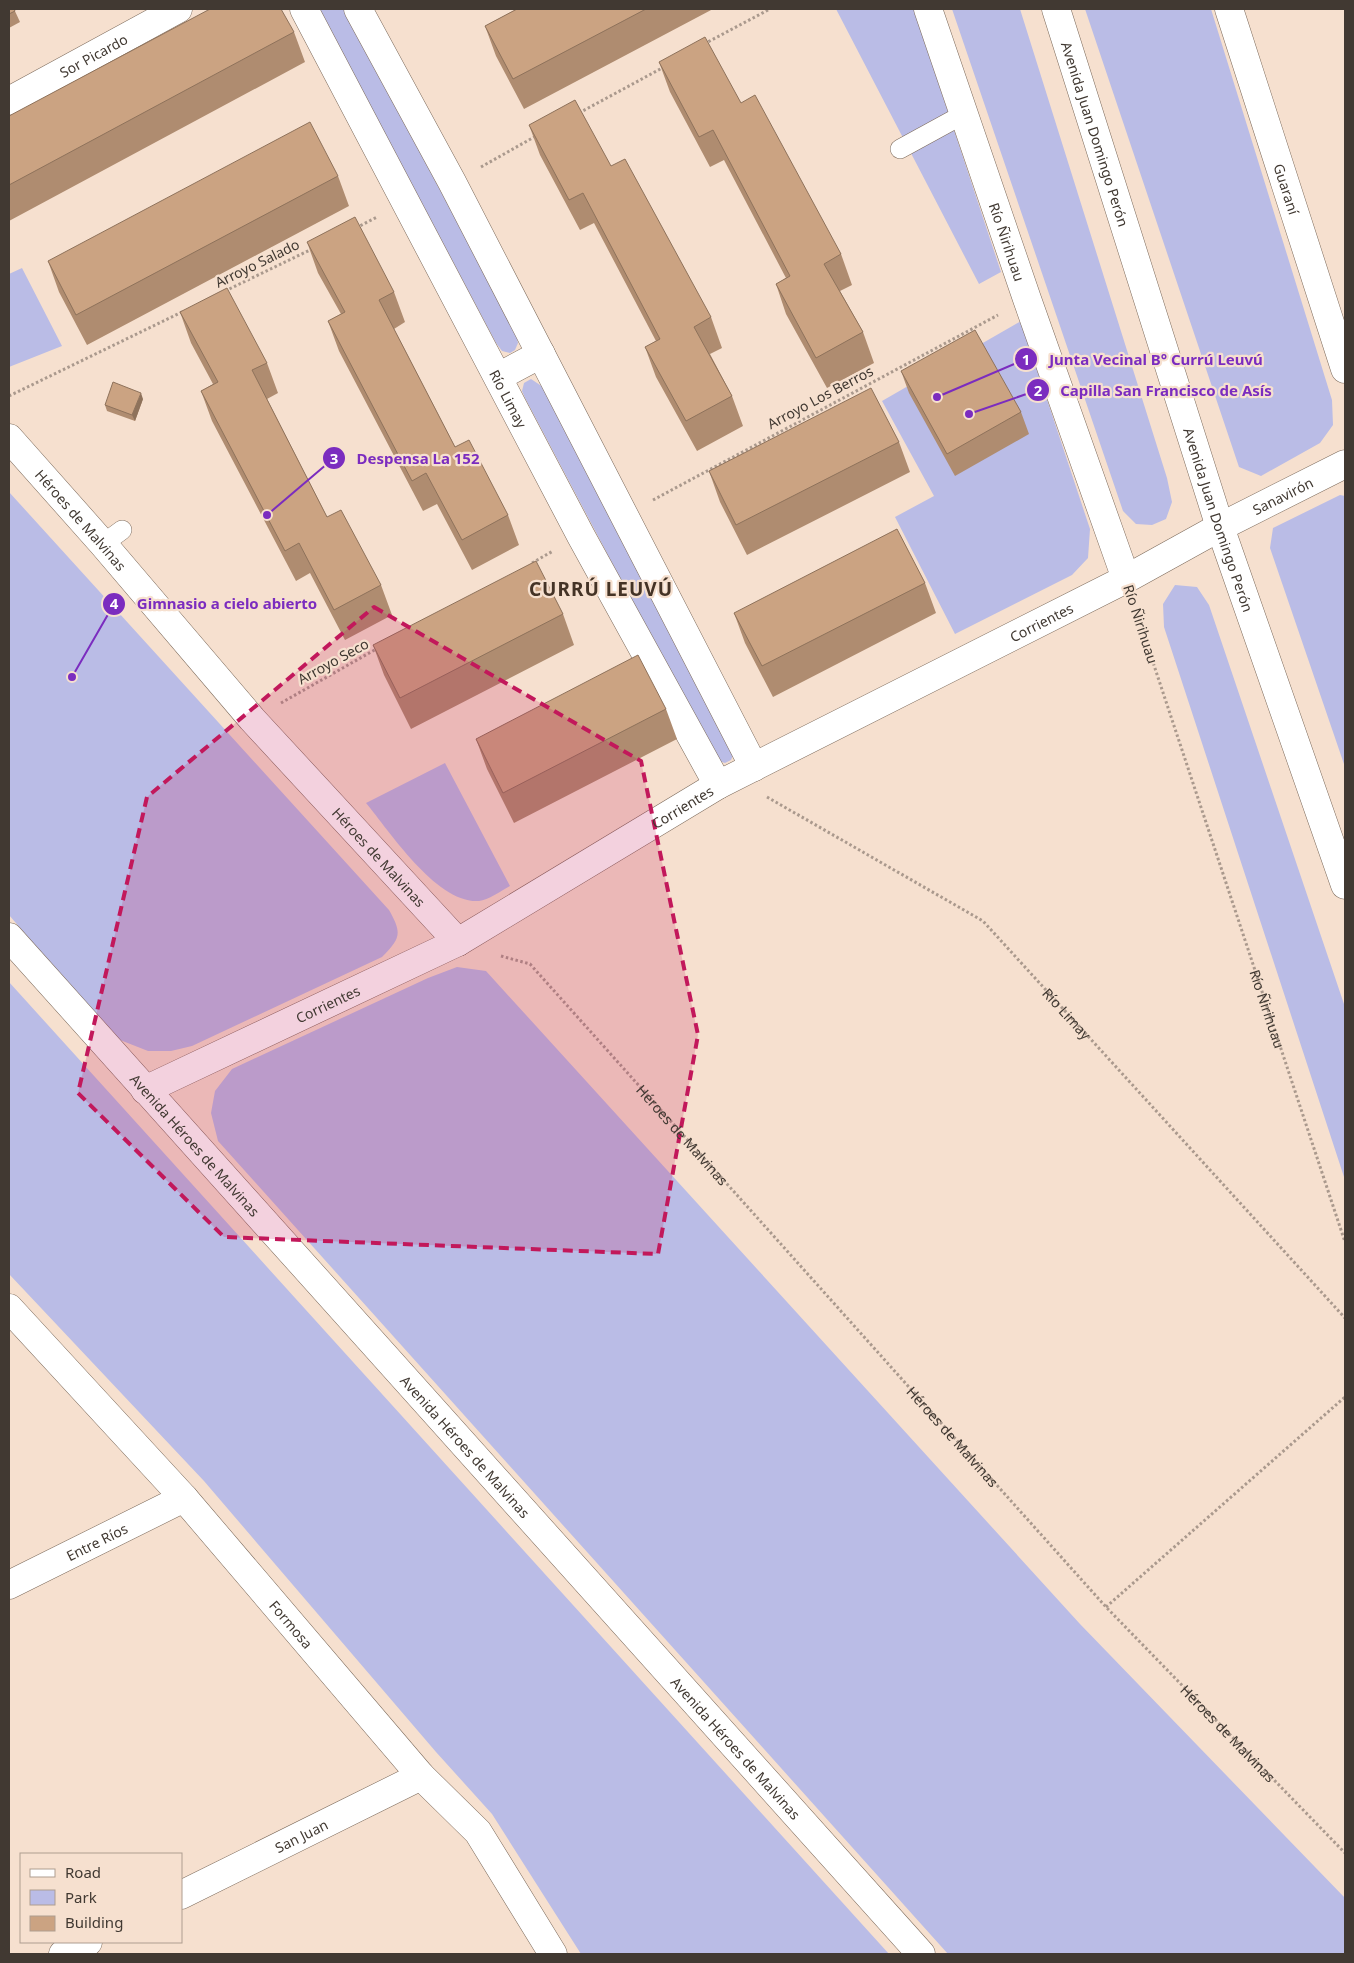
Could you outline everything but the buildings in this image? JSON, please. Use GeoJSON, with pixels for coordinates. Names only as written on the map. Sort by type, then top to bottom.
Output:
{"type":"FeatureCollection","features":[{"type":"Feature","properties":{"kind":"street","name":"Sor Picardo"},"geometry":{"type":"LineString","coordinates":[[9,101],[178,9]]}},
{"type":"Feature","properties":{"kind":"street","name":"Río Limay"},"geometry":{"type":"LineString","coordinates":[[304,9],[581,536],[735,777]]}},
{"type":"Feature","properties":{"kind":"street"},"geometry":{"type":"LineString","coordinates":[[358,9],[452,182],[624,515],[735,777]]}},
{"type":"Feature","properties":{"kind":"street","name":"Río Ñirihuau"},"geometry":{"type":"LineString","coordinates":[[928,9],[1027,299],[1126,579]]}},
{"type":"Feature","properties":{"kind":"street","name":"Avenida Juan Domingo Perón"},"geometry":{"type":"LineString","coordinates":[[1056,9],[1220,527],[1345,885]]}},
{"type":"Feature","properties":{"kind":"street","name":"Guaraní"},"geometry":{"type":"LineString","coordinates":[[1229,9],[1345,368]]}},
{"type":"Feature","properties":{"kind":"street"},"geometry":{"type":"LineString","coordinates":[[498,377],[541,354]]}},
{"type":"Feature","properties":{"kind":"street","name":"Héroes de Malvinas"},"geometry":{"type":"LineString","coordinates":[[9,438],[113,537],[252,719],[458,942]]}},
{"type":"Feature","properties":{"kind":"street","name":"Sanavirón"},"geometry":{"type":"LineString","coordinates":[[1220,527],[1345,464]]}},
{"type":"Feature","properties":{"kind":"street","name":"Corrientes"},"geometry":{"type":"LineString","coordinates":[[145,1090],[458,942],[735,777],[1126,579],[1220,527]]}},
{"type":"Feature","properties":{"kind":"street","name":"Avenida Héroes de Malvinas"},"geometry":{"type":"LineString","coordinates":[[9,937],[921,1954]]}},
{"type":"Feature","properties":{"kind":"street","name":"Formosa"},"geometry":{"type":"LineString","coordinates":[[9,1308],[184,1498],[421,1776],[478,1832],[553,1954]]}},
{"type":"Feature","properties":{"kind":"street","name":"Entre Ríos"},"geometry":{"type":"LineString","coordinates":[[9,1585],[184,1498]]}},
{"type":"Feature","properties":{"kind":"street","name":"San Juan"},"geometry":{"type":"LineString","coordinates":[[182,1895],[421,1776]]}},
{"type":"Feature","properties":{"kind":"street"},"geometry":{"type":"LineString","coordinates":[[63,1954],[86,1943]]}},
{"type":"Feature","properties":{"kind":"lane"},"geometry":{"type":"LineString","coordinates":[[900,149],[964,114]]}},
{"type":"Feature","properties":{"kind":"path"},"geometry":{"type":"LineString","coordinates":[[701,46],[770,9]]}},
{"type":"Feature","properties":{"kind":"path"},"geometry":{"type":"LineString","coordinates":[[572,116],[667,65]]}},
{"type":"Feature","properties":{"kind":"path"},"geometry":{"type":"LineString","coordinates":[[452,182],[538,135]]}},
{"type":"Feature","properties":{"kind":"path"},"geometry":{"type":"LineString","coordinates":[[354,228],[407,203]]}},
{"type":"Feature","properties":{"kind":"path","name":"Arroyo Salado"},"geometry":{"type":"LineString","coordinates":[[221,293],[318,246]]}},
{"type":"Feature","properties":{"kind":"path","name":"Arroyo Los Berros"},"geometry":{"type":"LineString","coordinates":[[624,515],[1027,299]]}},
{"type":"Feature","properties":{"kind":"path"},"geometry":{"type":"LineString","coordinates":[[9,396],[186,310]]}},
{"type":"Feature","properties":{"kind":"path"},"geometry":{"type":"LineString","coordinates":[[529,565],[581,536]]}},
{"type":"Feature","properties":{"kind":"path","name":"Río Ñirihuau"},"geometry":{"type":"LineString","coordinates":[[1126,579],[1345,1242]]}},
{"type":"Feature","properties":{"kind":"path","name":"Arroyo Seco"},"geometry":{"type":"LineString","coordinates":[[252,719],[382,646]]}},
{"type":"Feature","properties":{"kind":"path","name":"Río Limay"},"geometry":{"type":"LineString","coordinates":[[735,777],[983,921],[1345,1318]]}},
{"type":"Feature","properties":{"kind":"path","name":"Héroes de Malvinas"},"geometry":{"type":"LineString","coordinates":[[458,942],[530,964],[1106,1607],[1345,1854]]}},
{"type":"Feature","properties":{"kind":"path"},"geometry":{"type":"LineString","coordinates":[[1106,1607],[1345,1397]]}},
{"type":"Feature","properties":{"kind":"highlighted area"},"geometry":{"type":"Polygon","coordinates":[[[374,607],[641,761],[698,1035],[658,1254],[224,1237],[78,1093],[147,797],[374,607]]]}},
{"type":"Feature","properties":{"kind":"green space"},"geometry":{"type":"Polygon","coordinates":[[[319,9],[344,9],[516,333],[518,343],[515,350],[510,353],[502,351],[496,343],[319,9]]]}},
{"type":"Feature","properties":{"kind":"green space"},"geometry":{"type":"Polygon","coordinates":[[[836,9],[914,9],[1001,272],[979,284],[836,9]]]}},
{"type":"Feature","properties":{"kind":"green space"},"geometry":{"type":"Polygon","coordinates":[[[952,9],[1020,9],[1167,478],[1172,502],[1166,519],[1152,525],[1136,524],[1123,511],[952,9]]]}},
{"type":"Feature","properties":{"kind":"green space"},"geometry":{"type":"Polygon","coordinates":[[[1085,9],[1211,9],[1332,400],[1333,425],[1320,443],[1261,476],[1239,467],[1085,9]]]}},
{"type":"Feature","properties":{"kind":"green space"},"geometry":{"type":"Polygon","coordinates":[[[22,268],[62,346],[9,367],[9,274],[22,268]]]}},
{"type":"Feature","properties":{"kind":"green space"},"geometry":{"type":"Polygon","coordinates":[[[1021,321],[1090,529],[1088,558],[1072,575],[955,634],[895,517],[934,496],[882,401],[1021,321]]]}},
{"type":"Feature","properties":{"kind":"green space"},"geometry":{"type":"Polygon","coordinates":[[[531,379],[543,387],[734,753],[731,760],[725,763],[719,761],[712,752],[525,398],[522,391],[524,383],[531,379]]]}},
{"type":"Feature","properties":{"kind":"green space"},"geometry":{"type":"Polygon","coordinates":[[[9,492],[389,910],[396,924],[398,935],[393,945],[382,957],[192,1046],[171,1051],[148,1051],[115,1038],[9,915],[9,492]]]}},
{"type":"Feature","properties":{"kind":"green space"},"geometry":{"type":"Polygon","coordinates":[[[1340,495],[1345,496],[1345,767],[1270,548],[1273,528],[1340,495]]]}},
{"type":"Feature","properties":{"kind":"green space"},"geometry":{"type":"Polygon","coordinates":[[[1175,585],[1197,587],[1209,605],[1345,1007],[1345,1180],[1164,627],[1163,604],[1175,585]]]}},
{"type":"Feature","properties":{"kind":"green space"},"geometry":{"type":"Polygon","coordinates":[[[445,763],[510,886],[483,900],[463,899],[447,891],[431,879],[401,848],[366,803],[445,763]]]}},
{"type":"Feature","properties":{"kind":"green space"},"geometry":{"type":"Polygon","coordinates":[[[457,967],[486,971],[1080,1624],[1345,1898],[1345,1954],[948,1954],[218,1141],[211,1113],[215,1091],[232,1069],[428,978],[457,967]]]}},
{"type":"Feature","properties":{"kind":"green space"},"geometry":{"type":"Polygon","coordinates":[[[9,982],[889,1954],[581,1954],[492,1814],[436,1752],[204,1481],[9,1274],[9,982]]]}},
{"type":"Feature","properties":{"kind":"place","name":"Junta Vecinal B° Currú Leuvú"},"geometry":{"type":"Point","coordinates":[937,397]}},
{"type":"Feature","properties":{"kind":"place","name":"Capilla San Francisco de Asís"},"geometry":{"type":"Point","coordinates":[969,414]}},
{"type":"Feature","properties":{"kind":"place","name":"Despensa La 152"},"geometry":{"type":"Point","coordinates":[267,515]}},
{"type":"Feature","properties":{"kind":"place","name":"Gimnasio a cielo abierto"},"geometry":{"type":"Point","coordinates":[72,677]}},
{"type":"Feature","properties":{"kind":"district","name":"CURRÚ LEUVÚ"},"geometry":{"type":"Point","coordinates":[601,589]}}]}
